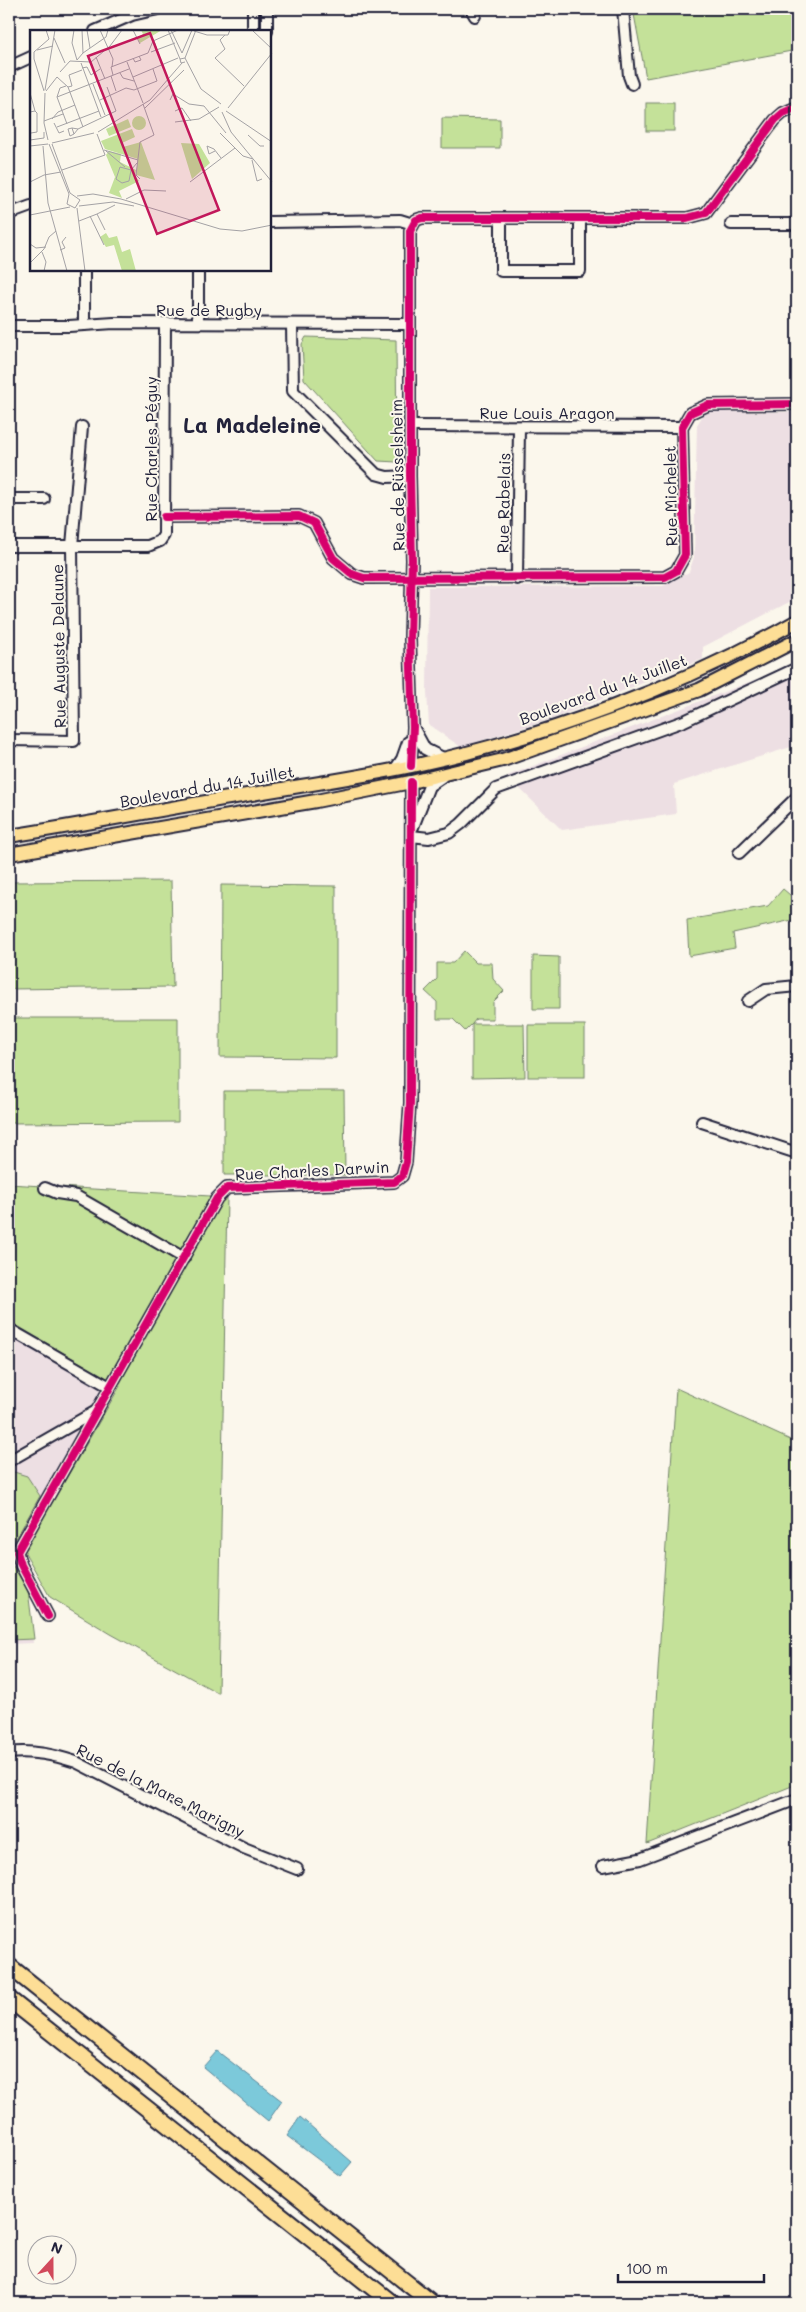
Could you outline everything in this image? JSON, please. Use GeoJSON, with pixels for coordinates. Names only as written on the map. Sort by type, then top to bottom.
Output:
{"type":"FeatureCollection","features":[{"type":"Feature","properties":{"kind":"highway"},"geometry":{"type":"LineString","coordinates":[[9,1966],[432,2303]]}},
{"type":"Feature","properties":{"kind":"highway"},"geometry":{"type":"LineString","coordinates":[[9,2000],[392,2303]]}},
{"type":"Feature","properties":{"kind":"main road","name":"Boulevard du 14 Juillet"},"geometry":{"type":"LineString","coordinates":[[9,836],[341,780],[411,766],[526,736],[612,707],[692,674],[797,621]]}},
{"type":"Feature","properties":{"kind":"main road","name":"Boulevard du 14 Juillet"},"geometry":{"type":"LineString","coordinates":[[9,854],[298,805],[444,775],[503,760],[699,690],[797,640]]}},
{"type":"Feature","properties":{"kind":"main road"},"geometry":{"type":"LineString","coordinates":[[411,766],[411,782]]}},
{"type":"Feature","properties":{"kind":"street"},"geometry":{"type":"LineString","coordinates":[[96,30],[132,15],[158,9]]}},
{"type":"Feature","properties":{"kind":"street"},"geometry":{"type":"LineString","coordinates":[[253,9],[253,30]]}},
{"type":"Feature","properties":{"kind":"street"},"geometry":{"type":"LineString","coordinates":[[266,30],[267,9]]}},
{"type":"Feature","properties":{"kind":"street"},"geometry":{"type":"LineString","coordinates":[[623,9],[629,76],[632,84]]}},
{"type":"Feature","properties":{"kind":"street"},"geometry":{"type":"LineString","coordinates":[[9,67],[30,57]]}},
{"type":"Feature","properties":{"kind":"street"},"geometry":{"type":"LineString","coordinates":[[271,222],[400,220],[413,224],[422,218],[687,218],[706,214],[775,120],[783,113],[797,107]]}},
{"type":"Feature","properties":{"kind":"street"},"geometry":{"type":"LineString","coordinates":[[9,214],[30,206]]}},
{"type":"Feature","properties":{"kind":"street"},"geometry":{"type":"LineString","coordinates":[[501,218],[501,270],[580,271],[580,219]]}},
{"type":"Feature","properties":{"kind":"street","name":"Rue de Rüsselsheim"},"geometry":{"type":"LineString","coordinates":[[411,766],[415,731],[410,647],[412,578],[409,324],[410,231],[413,224]]}},
{"type":"Feature","properties":{"kind":"street"},"geometry":{"type":"LineString","coordinates":[[731,224],[797,224]]}},
{"type":"Feature","properties":{"kind":"street"},"geometry":{"type":"LineString","coordinates":[[84,271],[84,325]]}},
{"type":"Feature","properties":{"kind":"street"},"geometry":{"type":"LineString","coordinates":[[198,271],[198,323]]}},
{"type":"Feature","properties":{"kind":"street","name":"Rue de Rugby"},"geometry":{"type":"LineString","coordinates":[[9,326],[198,323],[292,325],[409,324]]}},
{"type":"Feature","properties":{"kind":"street","name":"Rue Charles Péguy"},"geometry":{"type":"LineString","coordinates":[[9,546],[154,545],[164,535],[165,324]]}},
{"type":"Feature","properties":{"kind":"street"},"geometry":{"type":"LineString","coordinates":[[292,325],[293,391],[376,474],[387,477],[410,476]]}},
{"type":"Feature","properties":{"kind":"street","name":"Rue Michelet"},"geometry":{"type":"LineString","coordinates":[[164,517],[299,516],[314,523],[333,558],[352,574],[364,578],[517,579],[665,577],[676,570],[685,555],[682,427],[690,413],[708,405],[797,404]]}},
{"type":"Feature","properties":{"kind":"street","name":"Rue Louis Aragon"},"geometry":{"type":"LineString","coordinates":[[411,426],[682,427]]}},
{"type":"Feature","properties":{"kind":"street"},"geometry":{"type":"LineString","coordinates":[[72,546],[82,427]]}},
{"type":"Feature","properties":{"kind":"street","name":"Rue Rabelais"},"geometry":{"type":"LineString","coordinates":[[517,579],[519,427]]}},
{"type":"Feature","properties":{"kind":"street"},"geometry":{"type":"LineString","coordinates":[[9,499],[44,499]]}},
{"type":"Feature","properties":{"kind":"street","name":"Rue Auguste Delaune"},"geometry":{"type":"LineString","coordinates":[[9,740],[74,741],[72,546]]}},
{"type":"Feature","properties":{"kind":"street"},"geometry":{"type":"LineString","coordinates":[[411,833],[429,838],[449,833],[461,824],[484,798],[496,789],[684,721],[797,668]]}},
{"type":"Feature","properties":{"kind":"street"},"geometry":{"type":"LineString","coordinates":[[415,731],[425,749],[443,758]]}},
{"type":"Feature","properties":{"kind":"street"},"geometry":{"type":"LineString","coordinates":[[396,768],[406,752],[415,731]]}},
{"type":"Feature","properties":{"kind":"street"},"geometry":{"type":"LineString","coordinates":[[411,833],[417,822],[419,808],[428,786],[444,775]]}},
{"type":"Feature","properties":{"kind":"street"},"geometry":{"type":"LineString","coordinates":[[411,782],[411,833]]}},
{"type":"Feature","properties":{"kind":"street"},"geometry":{"type":"LineString","coordinates":[[739,853],[797,797]]}},
{"type":"Feature","properties":{"kind":"street","name":"Rue Charles Darwin"},"geometry":{"type":"LineString","coordinates":[[48,1616],[21,1565],[17,1552],[217,1198],[227,1188],[394,1182],[402,1176],[406,1162],[410,1103],[411,833]]}},
{"type":"Feature","properties":{"kind":"street"},"geometry":{"type":"LineString","coordinates":[[748,1001],[766,989],[797,986]]}},
{"type":"Feature","properties":{"kind":"street"},"geometry":{"type":"LineString","coordinates":[[702,1122],[797,1153]]}},
{"type":"Feature","properties":{"kind":"street"},"geometry":{"type":"LineString","coordinates":[[45,1188],[57,1193],[76,1196],[184,1258]]}},
{"type":"Feature","properties":{"kind":"street"},"geometry":{"type":"LineString","coordinates":[[9,1328],[110,1387]]}},
{"type":"Feature","properties":{"kind":"street"},"geometry":{"type":"LineString","coordinates":[[9,1461],[98,1409]]}},
{"type":"Feature","properties":{"kind":"street","name":"Rue de la Mare Marigny"},"geometry":{"type":"LineString","coordinates":[[9,1754],[46,1754],[76,1762],[244,1848],[296,1869]]}},
{"type":"Feature","properties":{"kind":"street"},"geometry":{"type":"LineString","coordinates":[[603,1866],[640,1859],[797,1800]]}},
{"type":"Feature","properties":{"kind":"shaded area"},"geometry":{"type":"Polygon","coordinates":[[[710,412],[797,412],[797,598],[703,647],[703,659],[557,717],[461,747],[429,725],[427,692],[428,587],[663,586],[689,572],[694,557],[697,425],[703,415],[710,412]]]}},
{"type":"Feature","properties":{"kind":"shaded area"},"geometry":{"type":"Polygon","coordinates":[[[797,660],[797,745],[674,784],[676,814],[562,830],[507,776],[783,669],[797,660]]]}},
{"type":"Feature","properties":{"kind":"shaded area"},"geometry":{"type":"Polygon","coordinates":[[[9,1332],[108,1387],[15,1551],[29,1578],[26,1586],[33,1643],[9,1644],[9,1332]]]}},
{"type":"Feature","properties":{"kind":"green space"},"geometry":{"type":"Polygon","coordinates":[[[633,9],[797,9],[797,50],[646,78],[633,9]]]}},
{"type":"Feature","properties":{"kind":"green space"},"geometry":{"type":"Polygon","coordinates":[[[646,103],[674,103],[674,131],[646,131],[646,103]]]}},
{"type":"Feature","properties":{"kind":"green space"},"geometry":{"type":"Polygon","coordinates":[[[442,118],[500,119],[500,148],[442,148],[442,118]]]}},
{"type":"Feature","properties":{"kind":"green space"},"geometry":{"type":"Polygon","coordinates":[[[306,337],[396,340],[397,462],[378,461],[304,379],[302,344],[306,337]]]}},
{"type":"Feature","properties":{"kind":"green space"},"geometry":{"type":"Polygon","coordinates":[[[171,881],[173,987],[9,989],[9,882],[171,881]]]}},
{"type":"Feature","properties":{"kind":"green space"},"geometry":{"type":"Polygon","coordinates":[[[221,885],[336,886],[336,1058],[220,1057],[221,885]]]}},
{"type":"Feature","properties":{"kind":"green space"},"geometry":{"type":"Polygon","coordinates":[[[783,889],[797,901],[797,919],[733,933],[735,948],[689,956],[687,920],[768,906],[783,889]]]}},
{"type":"Feature","properties":{"kind":"green space"},"geometry":{"type":"Polygon","coordinates":[[[464,951],[476,963],[492,963],[493,979],[504,991],[493,1002],[493,1019],[476,1019],[465,1031],[453,1019],[437,1019],[437,1002],[425,991],[437,979],[437,963],[453,963],[464,951]]]}},
{"type":"Feature","properties":{"kind":"green space"},"geometry":{"type":"Polygon","coordinates":[[[533,956],[559,957],[559,1009],[533,1009],[533,956]]]}},
{"type":"Feature","properties":{"kind":"green space"},"geometry":{"type":"Polygon","coordinates":[[[9,1018],[178,1018],[178,1122],[9,1123],[9,1018]]]}},
{"type":"Feature","properties":{"kind":"green space"},"geometry":{"type":"Polygon","coordinates":[[[472,1024],[524,1024],[525,1077],[472,1078],[472,1024]]]}},
{"type":"Feature","properties":{"kind":"green space"},"geometry":{"type":"Polygon","coordinates":[[[528,1025],[585,1025],[585,1077],[528,1077],[528,1025]]]}},
{"type":"Feature","properties":{"kind":"green space"},"geometry":{"type":"Polygon","coordinates":[[[224,1091],[344,1091],[345,1175],[224,1175],[224,1091]]]}},
{"type":"Feature","properties":{"kind":"green space"},"geometry":{"type":"Polygon","coordinates":[[[9,1184],[227,1197],[218,1693],[111,1634],[50,1597],[24,1551],[120,1386],[9,1321],[9,1184]]]}},
{"type":"Feature","properties":{"kind":"green space"},"geometry":{"type":"Polygon","coordinates":[[[676,1388],[797,1443],[797,1784],[647,1844],[676,1388]]]}},
{"type":"Feature","properties":{"kind":"green space"},"geometry":{"type":"Polygon","coordinates":[[[9,1467],[14,1472],[27,1476],[40,1496],[9,1551],[9,1467]]]}},
{"type":"Feature","properties":{"kind":"green space"},"geometry":{"type":"Polygon","coordinates":[[[9,1560],[28,1590],[34,1639],[9,1640],[9,1560]]]}},
{"type":"Feature","properties":{"kind":"water"},"geometry":{"type":"Polygon","coordinates":[[[217,2051],[282,2101],[268,2121],[203,2067],[217,2051]]]}},
{"type":"Feature","properties":{"kind":"water"},"geometry":{"type":"Polygon","coordinates":[[[300,2117],[352,2162],[340,2176],[287,2136],[300,2117]]]}},
{"type":"Feature","properties":{"kind":"cycle path"},"geometry":{"type":"LineString","coordinates":[[411,766],[413,727],[410,639],[412,560],[410,231],[416,220],[422,218],[687,218],[706,213],[775,120],[783,113],[797,107]]}},
{"type":"Feature","properties":{"kind":"cycle path"},"geometry":{"type":"LineString","coordinates":[[164,517],[299,516],[314,523],[333,558],[352,574],[364,578],[665,577],[676,571],[685,555],[682,427],[690,413],[708,405],[797,404]]}},
{"type":"Feature","properties":{"kind":"cycle path"},"geometry":{"type":"LineString","coordinates":[[48,1616],[21,1565],[17,1552],[217,1198],[227,1188],[394,1182],[402,1176],[406,1162],[410,1103],[411,782]]}},
{"type":"Feature","properties":{"kind":"district","name":"La Madeleine"},"geometry":{"type":"Point","coordinates":[252,424]}}]}
